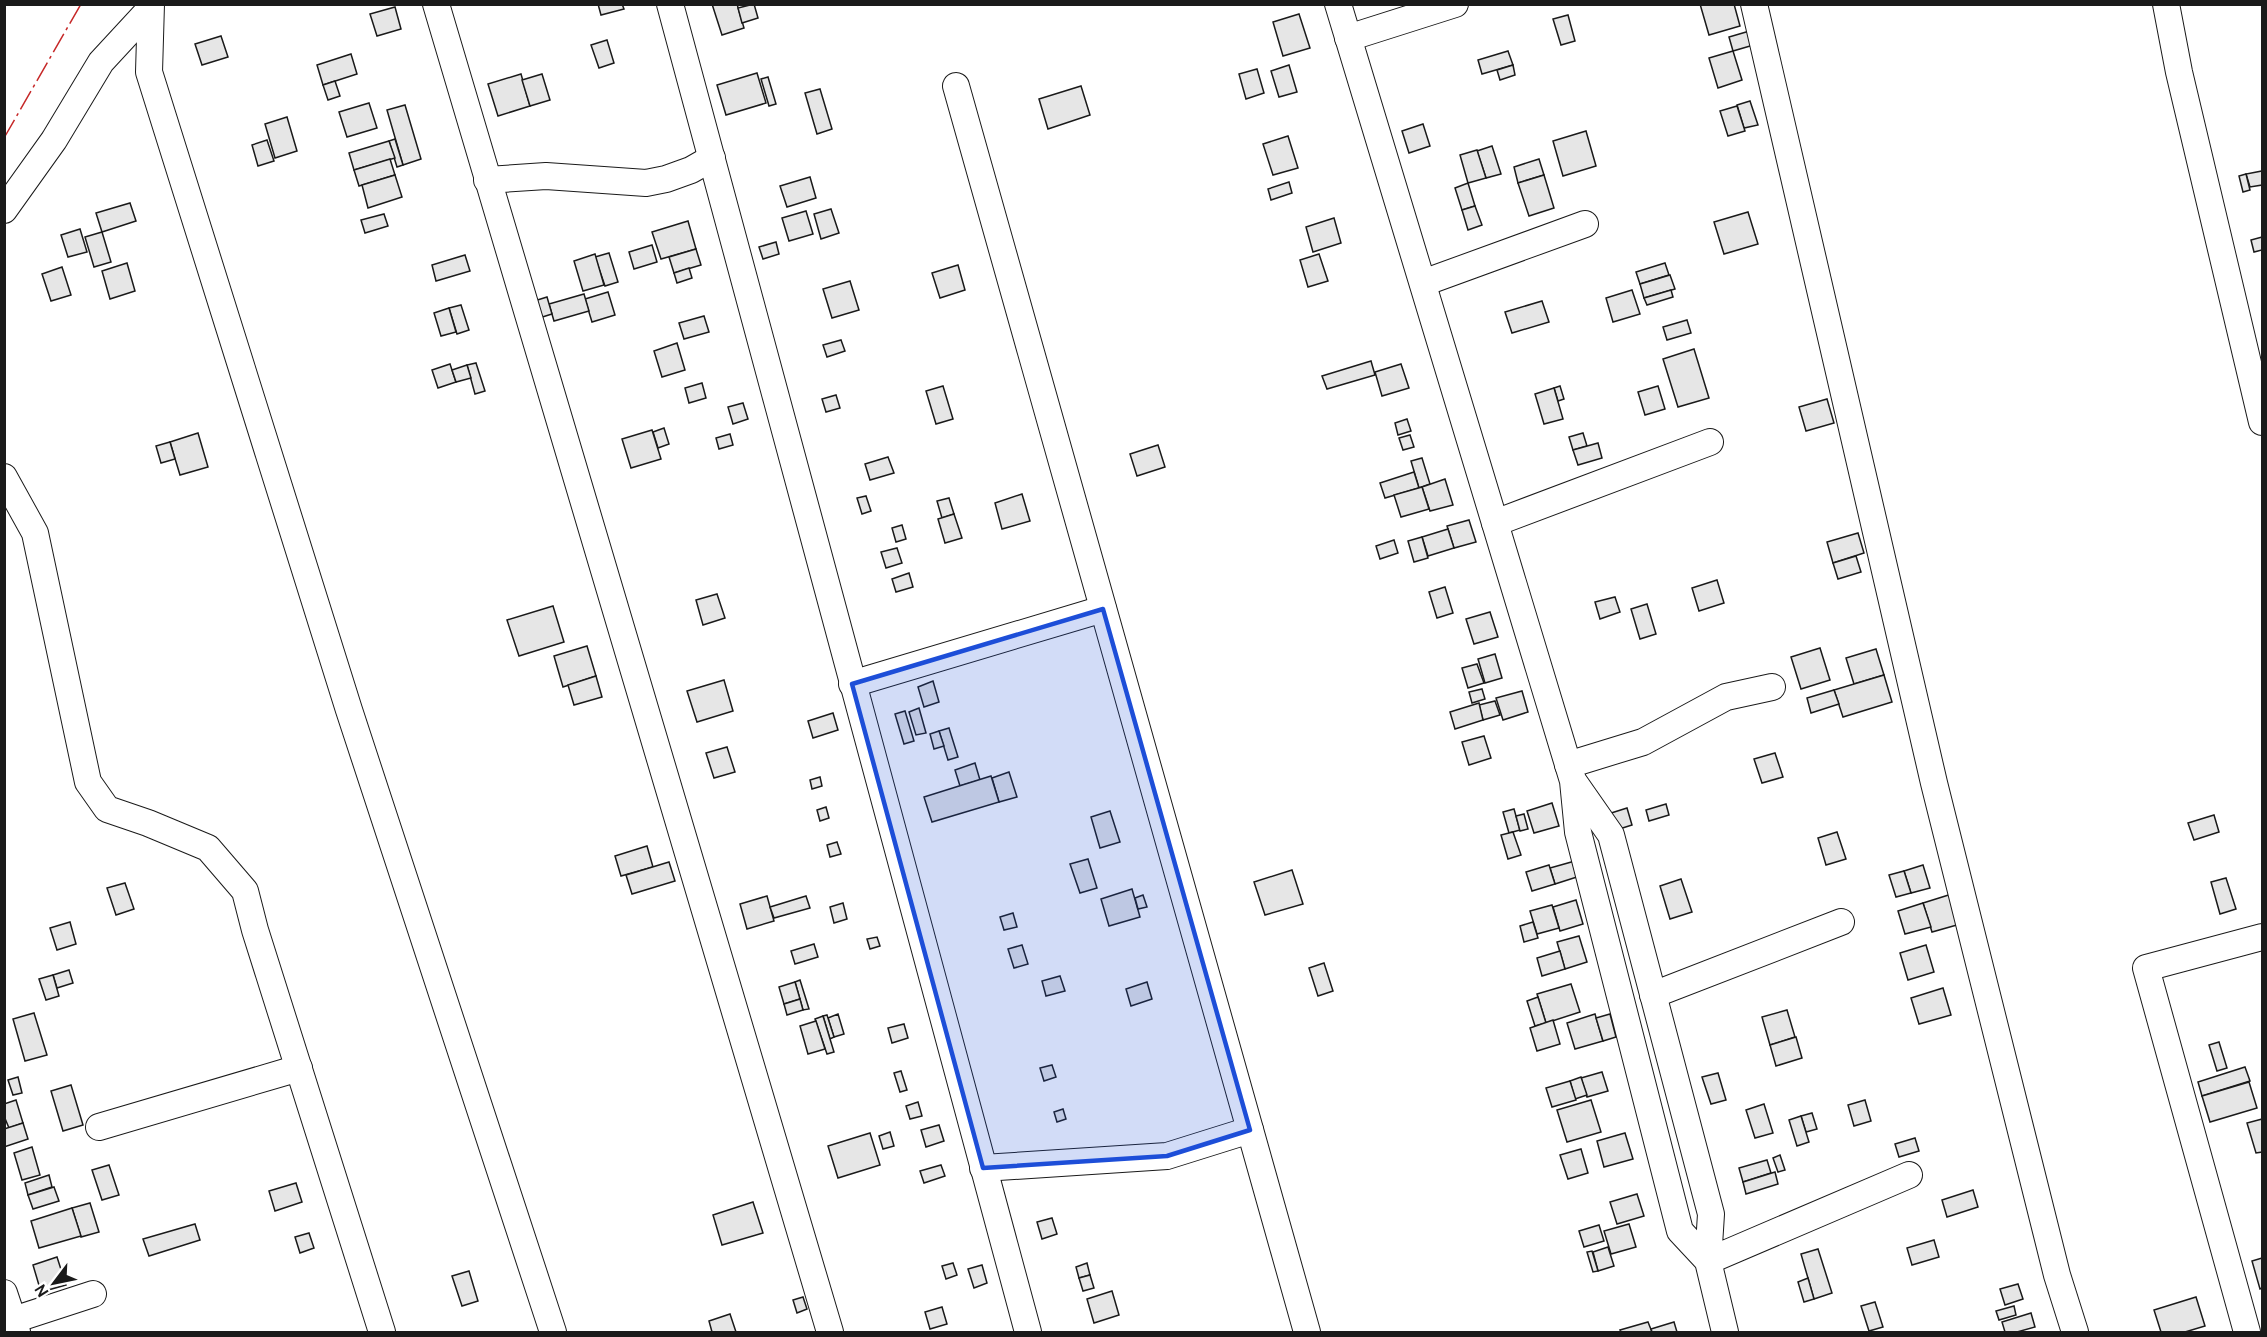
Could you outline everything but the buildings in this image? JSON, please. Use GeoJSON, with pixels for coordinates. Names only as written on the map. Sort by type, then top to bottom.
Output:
{"type":"FeatureCollection","features":[{"type":"Feature","properties":{"kind":"street"},"geometry":{"type":"LineString","coordinates":[[436,4],[830,1332]]}},
{"type":"Feature","properties":{"kind":"street"},"geometry":{"type":"LineString","coordinates":[[670,4],[1028,1332]]}},
{"type":"Feature","properties":{"kind":"street"},"geometry":{"type":"LineString","coordinates":[[1338,4],[1570,773],[1578,832],[1680,1231],[1708,1261]]}},
{"type":"Feature","properties":{"kind":"street"},"geometry":{"type":"LineString","coordinates":[[1348,38],[1455,4]]}},
{"type":"Feature","properties":{"kind":"street"},"geometry":{"type":"LineString","coordinates":[[1754,4],[1934,783],[2057,1275],[2075,1332]]}},
{"type":"Feature","properties":{"kind":"street"},"geometry":{"type":"LineString","coordinates":[[2166,4],[2182,84],[2262,422]]}},
{"type":"Feature","properties":{"kind":"street"},"geometry":{"type":"LineString","coordinates":[[4,210],[54,140],[101,62],[150,7]]}},
{"type":"Feature","properties":{"kind":"street"},"geometry":{"type":"LineString","coordinates":[[150,7],[149,72],[349,710],[552,1332]]}},
{"type":"Feature","properties":{"kind":"street"},"geometry":{"type":"LineString","coordinates":[[956,86],[1307,1332]]}},
{"type":"Feature","properties":{"kind":"street"},"geometry":{"type":"LineString","coordinates":[[487,180],[546,176],[646,183],[691,170],[712,158]]}},
{"type":"Feature","properties":{"kind":"street"},"geometry":{"type":"LineString","coordinates":[[1423,283],[1585,224]]}},
{"type":"Feature","properties":{"kind":"street"},"geometry":{"type":"LineString","coordinates":[[1495,523],[1710,441]]}},
{"type":"Feature","properties":{"kind":"street"},"geometry":{"type":"LineString","coordinates":[[4,477],[34,533],[88,782],[107,809],[208,848],[245,891],[255,930],[382,1332]]}},
{"type":"Feature","properties":{"kind":"street"},"geometry":{"type":"LineString","coordinates":[[852,684],[1103,609]]}},
{"type":"Feature","properties":{"kind":"street"},"geometry":{"type":"LineString","coordinates":[[1570,773],[1643,742],[1726,697],[1772,687]]}},
{"type":"Feature","properties":{"kind":"street"},"geometry":{"type":"LineString","coordinates":[[1570,773],[1611,835],[1711,1214],[1708,1261],[1725,1332]]}},
{"type":"Feature","properties":{"kind":"street"},"geometry":{"type":"LineString","coordinates":[[1653,995],[1841,922]]}},
{"type":"Feature","properties":{"kind":"street"},"geometry":{"type":"LineString","coordinates":[[2247,1332],[2146,968],[2262,937]]}},
{"type":"Feature","properties":{"kind":"street"},"geometry":{"type":"LineString","coordinates":[[99,1127],[299,1068]]}},
{"type":"Feature","properties":{"kind":"street"},"geometry":{"type":"LineString","coordinates":[[983,1168],[1167,1156],[1250,1130]]}},
{"type":"Feature","properties":{"kind":"street"},"geometry":{"type":"LineString","coordinates":[[1708,1261],[1909,1174]]}},
{"type":"Feature","properties":{"kind":"street"},"geometry":{"type":"LineString","coordinates":[[4,1293],[12,1325],[93,1294]]}},
{"type":"Feature","properties":{"kind":"highlighted area"},"geometry":{"type":"Polygon","coordinates":[[[1103,609],[1250,1130],[1167,1156],[983,1168],[852,684],[1103,609]]]}},
{"type":"Feature","properties":{"kind":"power"},"geometry":{"type":"LineString","coordinates":[[4,138],[81,4]]}}]}
